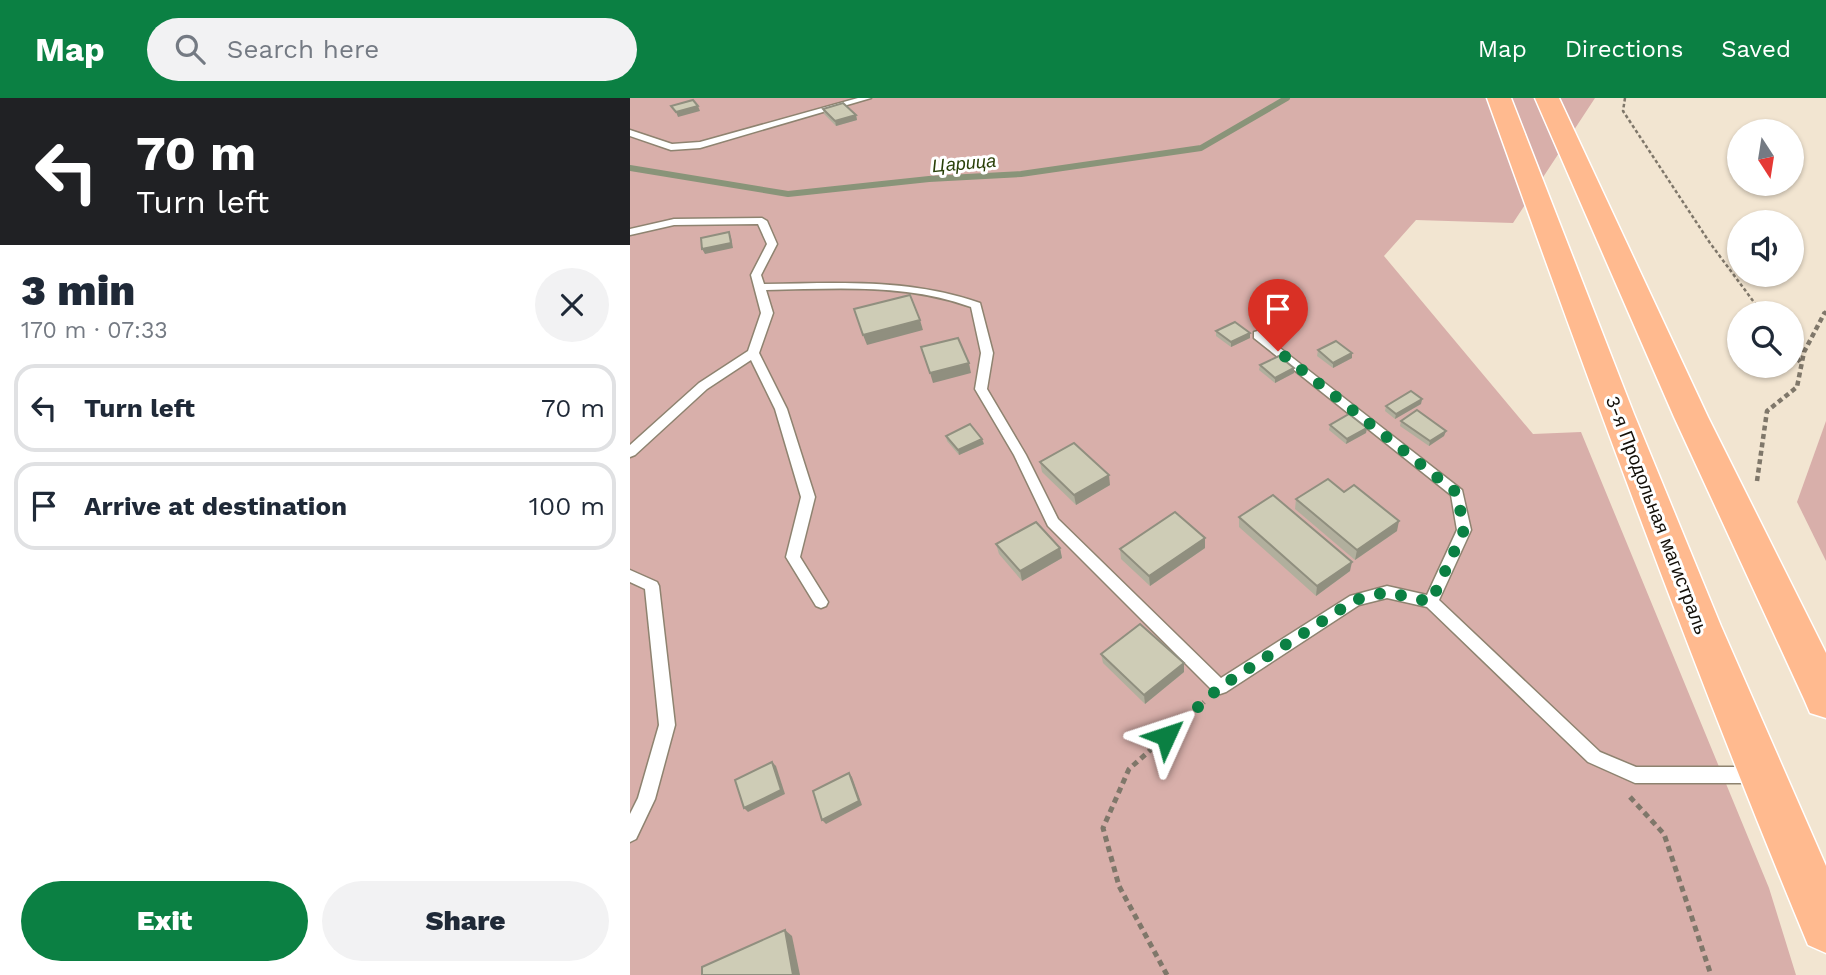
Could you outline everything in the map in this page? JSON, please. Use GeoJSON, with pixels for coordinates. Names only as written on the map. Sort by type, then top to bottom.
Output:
{"type":"FeatureCollection","features":[{"type":"Feature","properties":{"kind":"highway","name":"3-я Продольная магистраль"},"geometry":{"type":"LineString","coordinates":[[1499,98],[1616,414],[1826,927]]}},
{"type":"Feature","properties":{"kind":"highway"},"geometry":{"type":"LineString","coordinates":[[1547,98],[1691,417],[1826,699]]}},
{"type":"Feature","properties":{"kind":"lane"},"geometry":{"type":"LineString","coordinates":[[630,133],[671,147],[701,145],[867,98]]}},
{"type":"Feature","properties":{"kind":"lane"},"geometry":{"type":"LineString","coordinates":[[630,232],[674,222],[762,221],[772,244],[756,275],[767,313],[753,353],[703,386],[630,452]]}},
{"type":"Feature","properties":{"kind":"lane"},"geometry":{"type":"LineString","coordinates":[[760,287],[911,288],[951,294],[976,304],[987,353],[981,389],[1020,455],[1053,522],[1220,687],[1355,600],[1387,592],[1431,602],[1594,757],[1635,775],[1762,775]]}},
{"type":"Feature","properties":{"kind":"lane"},"geometry":{"type":"LineString","coordinates":[[1258,335],[1457,493],[1464,530],[1431,602]]}},
{"type":"Feature","properties":{"kind":"lane"},"geometry":{"type":"LineString","coordinates":[[753,353],[781,409],[808,497],[793,556],[821,602]]}},
{"type":"Feature","properties":{"kind":"lane"},"geometry":{"type":"LineString","coordinates":[[630,576],[652,586],[667,725],[646,799],[630,833]]}},
{"type":"Feature","properties":{"kind":"lane"},"geometry":{"type":"LineString","coordinates":[[1795,634],[1826,664]]}},
{"type":"Feature","properties":{"kind":"path"},"geometry":{"type":"LineString","coordinates":[[1625,98],[1623,111],[1710,243],[1753,301]]}},
{"type":"Feature","properties":{"kind":"path"},"geometry":{"type":"LineString","coordinates":[[1804,352],[1826,310]]}},
{"type":"Feature","properties":{"kind":"path"},"geometry":{"type":"LineString","coordinates":[[1737,512],[1757,481],[1768,411],[1797,387],[1798,378]]}},
{"type":"Feature","properties":{"kind":"path"},"geometry":{"type":"LineString","coordinates":[[1167,975],[1119,886],[1103,828],[1129,769],[1220,687]]}},
{"type":"Feature","properties":{"kind":"path"},"geometry":{"type":"LineString","coordinates":[[1594,757],[1664,834],[1711,975]]}},
{"type":"Feature","properties":{"kind":"shaded area"},"geometry":{"type":"Polygon","coordinates":[[[630,98],[1595,98],[1513,223],[1416,220],[1384,256],[1533,434],[1581,432],[1769,888],[1796,975],[630,975],[630,98]]]}},
{"type":"Feature","properties":{"kind":"shaded area"},"geometry":{"type":"Polygon","coordinates":[[[1826,421],[1826,561],[1797,502],[1826,421]]]}},
{"type":"Feature","properties":{"kind":"building"},"geometry":{"type":"Polygon","coordinates":[[[693,100],[698,106],[676,112],[671,106],[693,100]]]}},
{"type":"Feature","properties":{"kind":"building"},"geometry":{"type":"Polygon","coordinates":[[[843,103],[856,115],[835,121],[823,109],[843,103]]]}},
{"type":"Feature","properties":{"kind":"building"},"geometry":{"type":"Polygon","coordinates":[[[729,232],[731,243],[702,249],[701,238],[729,232]]]}},
{"type":"Feature","properties":{"kind":"building"},"geometry":{"type":"Polygon","coordinates":[[[910,295],[920,320],[863,335],[854,309],[910,295]]]}},
{"type":"Feature","properties":{"kind":"building"},"geometry":{"type":"Polygon","coordinates":[[[1235,322],[1250,333],[1231,342],[1216,331],[1235,322]]]}},
{"type":"Feature","properties":{"kind":"building"},"geometry":{"type":"Polygon","coordinates":[[[958,338],[969,363],[930,373],[921,347],[958,338]]]}},
{"type":"Feature","properties":{"kind":"building"},"geometry":{"type":"Polygon","coordinates":[[[1336,341],[1352,353],[1333,363],[1318,350],[1336,341]]]}},
{"type":"Feature","properties":{"kind":"building"},"geometry":{"type":"Polygon","coordinates":[[[1279,356],[1294,368],[1275,378],[1260,365],[1279,356]]]}},
{"type":"Feature","properties":{"kind":"building"},"geometry":{"type":"Polygon","coordinates":[[[1411,391],[1422,399],[1396,414],[1386,406],[1411,391]]]}},
{"type":"Feature","properties":{"kind":"building"},"geometry":{"type":"Polygon","coordinates":[[[1417,410],[1446,431],[1430,441],[1401,421],[1417,410]]]}},
{"type":"Feature","properties":{"kind":"building"},"geometry":{"type":"Polygon","coordinates":[[[1349,414],[1367,428],[1347,439],[1330,425],[1349,414]]]}},
{"type":"Feature","properties":{"kind":"building"},"geometry":{"type":"Polygon","coordinates":[[[970,424],[982,439],[958,450],[946,436],[970,424]]]}},
{"type":"Feature","properties":{"kind":"building"},"geometry":{"type":"Polygon","coordinates":[[[1074,443],[1109,475],[1074,495],[1040,462],[1074,443]]]}},
{"type":"Feature","properties":{"kind":"building"},"geometry":{"type":"Polygon","coordinates":[[[1328,479],[1344,492],[1354,485],[1399,521],[1357,550],[1296,499],[1328,479]]]}},
{"type":"Feature","properties":{"kind":"building"},"geometry":{"type":"Polygon","coordinates":[[[1273,495],[1352,562],[1317,586],[1239,517],[1273,495]]]}},
{"type":"Feature","properties":{"kind":"building"},"geometry":{"type":"Polygon","coordinates":[[[1175,512],[1205,538],[1149,576],[1120,549],[1175,512]]]}},
{"type":"Feature","properties":{"kind":"building"},"geometry":{"type":"Polygon","coordinates":[[[1036,522],[1060,548],[1020,571],[996,544],[1036,522]]]}},
{"type":"Feature","properties":{"kind":"building"},"geometry":{"type":"Polygon","coordinates":[[[1140,624],[1184,663],[1144,695],[1101,654],[1140,624]]]}},
{"type":"Feature","properties":{"kind":"building"},"geometry":{"type":"Polygon","coordinates":[[[772,762],[781,790],[744,808],[735,780],[772,762]]]}},
{"type":"Feature","properties":{"kind":"building"},"geometry":{"type":"Polygon","coordinates":[[[849,773],[859,801],[822,820],[813,791],[849,773]]]}},
{"type":"Feature","properties":{"kind":"building"},"geometry":{"type":"Polygon","coordinates":[[[785,930],[793,975],[702,975],[702,967],[785,930]]]}},
{"type":"Feature","properties":{"kind":"waterway","name":"Царица"},"geometry":{"type":"LineString","coordinates":[[630,168],[788,194],[929,179],[1021,174],[1201,148],[1287,98]]}},
{"type":"Feature","properties":{"kind":"route"},"geometry":{"type":"LineString","coordinates":[[1166,736],[1220,687],[1355,600],[1387,592],[1431,602],[1464,530],[1457,493],[1278,351]]}}]}
